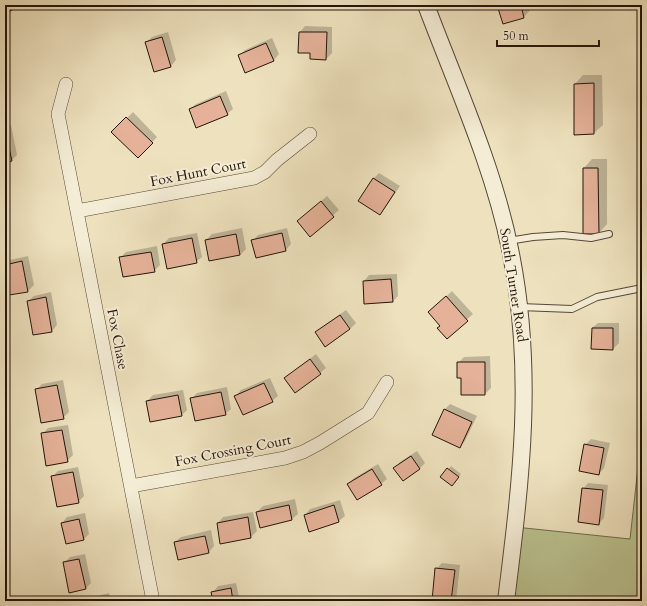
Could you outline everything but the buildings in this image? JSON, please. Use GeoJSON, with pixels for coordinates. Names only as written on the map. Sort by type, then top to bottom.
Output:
{"type":"FeatureCollection","features":[{"type":"Feature","properties":{"kind":"street","name":"South Turner Road"},"geometry":{"type":"LineString","coordinates":[[426,5],[485,158],[501,211],[520,308],[524,352],[522,456],[506,601]]}},
{"type":"Feature","properties":{"kind":"street","name":"Fox Chase"},"geometry":{"type":"LineString","coordinates":[[66,84],[58,114],[153,601]]}},
{"type":"Feature","properties":{"kind":"street","name":"Fox Hunt Court"},"geometry":{"type":"LineString","coordinates":[[77,211],[254,178],[265,172],[277,160],[310,134]]}},
{"type":"Feature","properties":{"kind":"street","name":"Fox Crossing Court"},"geometry":{"type":"LineString","coordinates":[[131,486],[285,458],[303,452],[368,413],[386,382]]}},
{"type":"Feature","properties":{"kind":"lane"},"geometry":{"type":"LineString","coordinates":[[508,241],[533,237],[563,235],[591,238],[609,234]]}},
{"type":"Feature","properties":{"kind":"lane"},"geometry":{"type":"LineString","coordinates":[[520,308],[572,309],[597,297],[642,288]]}},
{"type":"Feature","properties":{"kind":"green space"},"geometry":{"type":"Polygon","coordinates":[[[642,432],[642,601],[506,601],[515,527],[630,539],[642,432]]]}}]}
